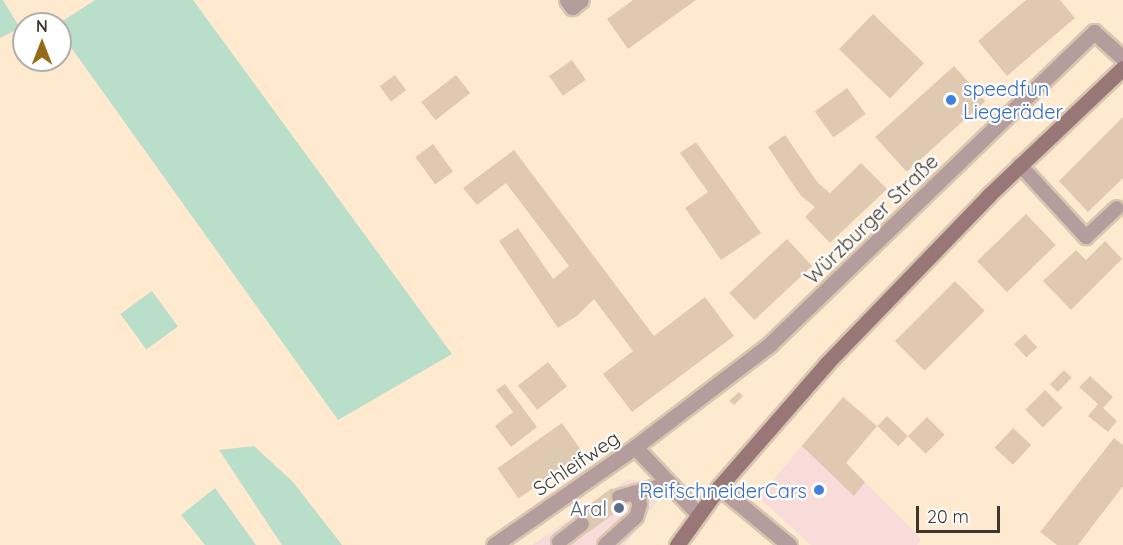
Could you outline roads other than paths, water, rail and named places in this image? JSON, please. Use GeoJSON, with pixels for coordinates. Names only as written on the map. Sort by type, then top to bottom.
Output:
{"type":"FeatureCollection","features":[{"type":"Feature","properties":{"kind":"main road"},"geometry":{"type":"LineString","coordinates":[[677,545],[719,487],[827,363],[1020,165],[1123,68]]}},
{"type":"Feature","properties":{"kind":"street"},"geometry":{"type":"LineString","coordinates":[[567,0],[572,7],[581,0]]}},
{"type":"Feature","properties":{"kind":"street","name":"Würzburger Straße"},"geometry":{"type":"LineString","coordinates":[[635,447],[741,369],[770,344],[1094,32],[1123,58]]}},
{"type":"Feature","properties":{"kind":"street","name":"Schleifweg"},"geometry":{"type":"LineString","coordinates":[[494,545],[635,447],[699,515]]}},
{"type":"Feature","properties":{"kind":"street"},"geometry":{"type":"LineString","coordinates":[[719,487],[789,545]]}},
{"type":"Feature","properties":{"kind":"lane"},"geometry":{"type":"LineString","coordinates":[[1020,165],[1086,237],[1117,208]]}},
{"type":"Feature","properties":{"kind":"lane"},"geometry":{"type":"LineString","coordinates":[[619,497],[668,484]]}},
{"type":"Feature","properties":{"kind":"lane"},"geometry":{"type":"LineString","coordinates":[[605,545],[636,517],[640,504],[634,493]]}},
{"type":"Feature","properties":{"kind":"lane"},"geometry":{"type":"LineString","coordinates":[[561,544],[582,524]]}},
{"type":"Feature","properties":{"kind":"place","name":"speedfun Liegeräder"},"geometry":{"type":"Point","coordinates":[951,100]}},
{"type":"Feature","properties":{"kind":"place","name":"ReifschneiderCars"},"geometry":{"type":"Point","coordinates":[819,490]}},
{"type":"Feature","properties":{"kind":"place","name":"Aral"},"geometry":{"type":"Point","coordinates":[619,508]}}]}
